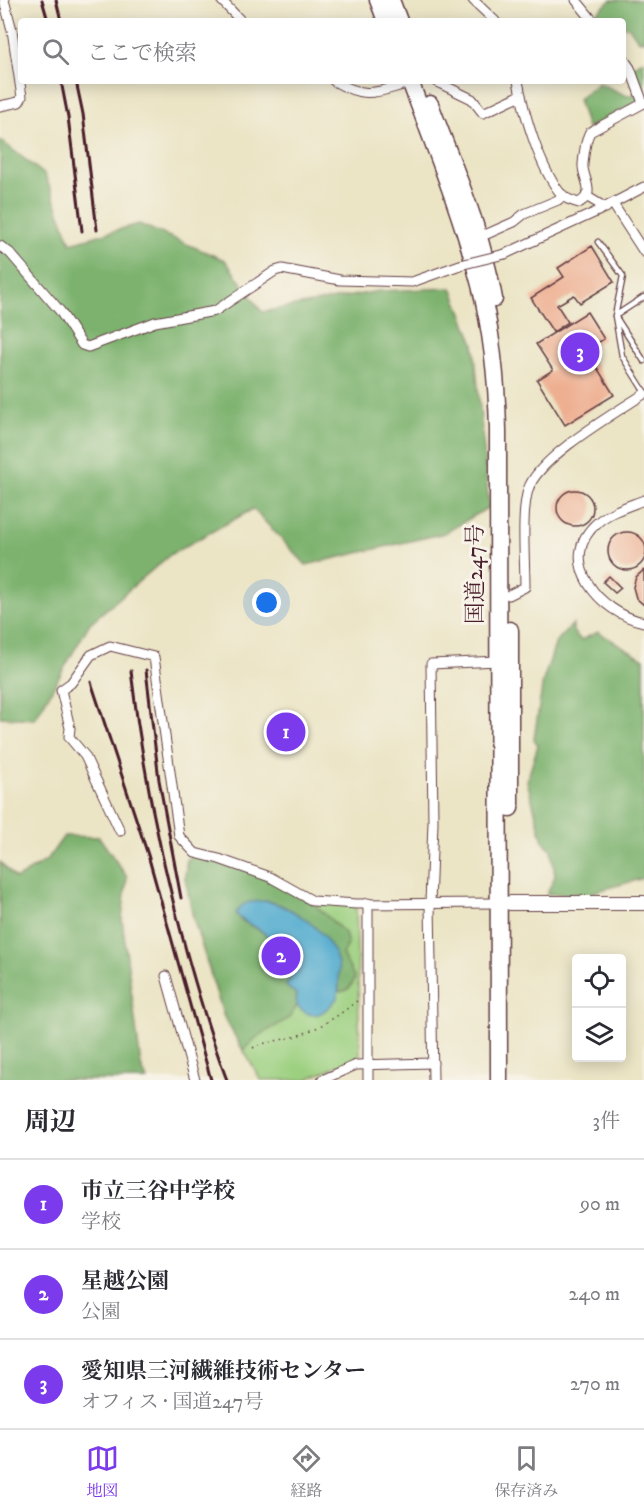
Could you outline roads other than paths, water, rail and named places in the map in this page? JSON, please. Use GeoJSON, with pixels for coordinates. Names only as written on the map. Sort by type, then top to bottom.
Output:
{"type":"FeatureCollection","features":[{"type":"Feature","properties":{"kind":"highway"},"geometry":{"type":"LineString","coordinates":[[378,0],[385,18]]}},
{"type":"Feature","properties":{"kind":"highway"},"geometry":{"type":"LineString","coordinates":[[391,0],[398,18]]}},
{"type":"Feature","properties":{"kind":"highway","name":"国道247号"},"geometry":{"type":"LineString","coordinates":[[415,84],[476,225],[500,329],[508,410],[510,595],[500,1080]]}},
{"type":"Feature","properties":{"kind":"highway","name":"国道247号"},"geometry":{"type":"LineString","coordinates":[[415,84],[463,226],[481,287],[489,328],[497,400],[498,661],[510,1080]]}},
{"type":"Feature","properties":{"kind":"street"},"geometry":{"type":"LineString","coordinates":[[4,0],[12,30],[18,70]]}},
{"type":"Feature","properties":{"kind":"street"},"geometry":{"type":"LineString","coordinates":[[221,0],[238,18]]}},
{"type":"Feature","properties":{"kind":"street"},"geometry":{"type":"LineString","coordinates":[[473,0],[492,18]]}},
{"type":"Feature","properties":{"kind":"street"},"geometry":{"type":"LineString","coordinates":[[576,0],[591,18]]}},
{"type":"Feature","properties":{"kind":"street"},"geometry":{"type":"LineString","coordinates":[[518,84],[543,164],[563,195],[570,201],[579,202],[588,192],[583,164],[586,137],[590,132],[644,103],[626,62]]}},
{"type":"Feature","properties":{"kind":"street"},"geometry":{"type":"LineString","coordinates":[[0,106],[19,102],[22,97],[20,84]]}},
{"type":"Feature","properties":{"kind":"street"},"geometry":{"type":"LineString","coordinates":[[338,84],[349,91],[360,93],[406,84]]}},
{"type":"Feature","properties":{"kind":"street"},"geometry":{"type":"LineString","coordinates":[[444,84],[472,99],[483,113],[520,95]]}},
{"type":"Feature","properties":{"kind":"street"},"geometry":{"type":"LineString","coordinates":[[0,246],[10,253],[60,311],[82,345],[88,346],[155,322],[215,311],[275,271],[282,269],[340,280],[412,282],[460,265],[505,254],[609,206],[644,187]]}},
{"type":"Feature","properties":{"kind":"street"},"geometry":{"type":"LineString","coordinates":[[488,234],[514,222],[524,214],[558,200],[563,195]]}},
{"type":"Feature","properties":{"kind":"street"},"geometry":{"type":"LineString","coordinates":[[586,196],[609,206],[644,252]]}},
{"type":"Feature","properties":{"kind":"street"},"geometry":{"type":"LineString","coordinates":[[510,595],[525,587],[525,503],[532,479],[560,451],[644,392]]}},
{"type":"Feature","properties":{"kind":"street"},"geometry":{"type":"LineString","coordinates":[[644,500],[612,513],[598,522],[587,534],[581,547],[580,564],[584,578],[603,602],[622,615],[644,622]]}},
{"type":"Feature","properties":{"kind":"street"},"geometry":{"type":"LineString","coordinates":[[120,831],[86,756],[69,737],[70,728],[61,690],[71,683],[91,655],[110,646],[154,657],[179,836],[195,853],[270,877],[313,901],[644,903]]}},
{"type":"Feature","properties":{"kind":"street"},"geometry":{"type":"LineString","coordinates":[[433,1080],[430,903],[433,822],[431,663],[498,661]]}},
{"type":"Feature","properties":{"kind":"street"},"geometry":{"type":"LineString","coordinates":[[368,903],[368,1080]]}},
{"type":"Feature","properties":{"kind":"street"},"geometry":{"type":"LineString","coordinates":[[166,976],[195,1080]]}},
{"type":"Feature","properties":{"kind":"street"},"geometry":{"type":"LineString","coordinates":[[322,1080],[356,1065],[368,1063],[433,1063]]}},
{"type":"Feature","properties":{"kind":"lane"},"geometry":{"type":"LineString","coordinates":[[598,242],[623,276],[615,316],[622,356],[644,392]]}},
{"type":"Feature","properties":{"kind":"lane"},"geometry":{"type":"LineString","coordinates":[[615,316],[644,297]]}},
{"type":"Feature","properties":{"kind":"lane"},"geometry":{"type":"LineString","coordinates":[[615,316],[644,361]]}},
{"type":"Feature","properties":{"kind":"water"},"geometry":{"type":"Polygon","coordinates":[[[267,901],[289,909],[311,924],[328,942],[334,953],[339,972],[338,997],[319,1014],[309,1014],[297,1006],[296,994],[286,986],[291,973],[279,951],[264,933],[236,914],[238,909],[245,904],[267,901]]]}},
{"type":"Feature","properties":{"kind":"railway"},"geometry":{"type":"LineString","coordinates":[[42,0],[47,18]]}},
{"type":"Feature","properties":{"kind":"railway"},"geometry":{"type":"LineString","coordinates":[[56,0],[60,18]]}},
{"type":"Feature","properties":{"kind":"railway"},"geometry":{"type":"LineString","coordinates":[[62,84],[68,117],[82,231]]}},
{"type":"Feature","properties":{"kind":"railway"},"geometry":{"type":"LineString","coordinates":[[77,84],[83,114],[97,230]]}},
{"type":"Feature","properties":{"kind":"railway"},"geometry":{"type":"LineString","coordinates":[[146,670],[159,780],[181,898]]}},
{"type":"Feature","properties":{"kind":"railway"},"geometry":{"type":"LineString","coordinates":[[131,671],[153,814],[169,884],[201,1002],[227,1080]]}},
{"type":"Feature","properties":{"kind":"railway"},"geometry":{"type":"LineString","coordinates":[[91,682],[148,855],[211,1080]]}},
{"type":"Feature","properties":{"kind":"place","name":"愛知県三河繊維技術センター"},"geometry":{"type":"Point","coordinates":[580,352]}},
{"type":"Feature","properties":{"kind":"place","name":"市立三谷中学校"},"geometry":{"type":"Point","coordinates":[286,732]}},
{"type":"Feature","properties":{"kind":"place","name":"星越公園"},"geometry":{"type":"Point","coordinates":[281,956]}}]}
